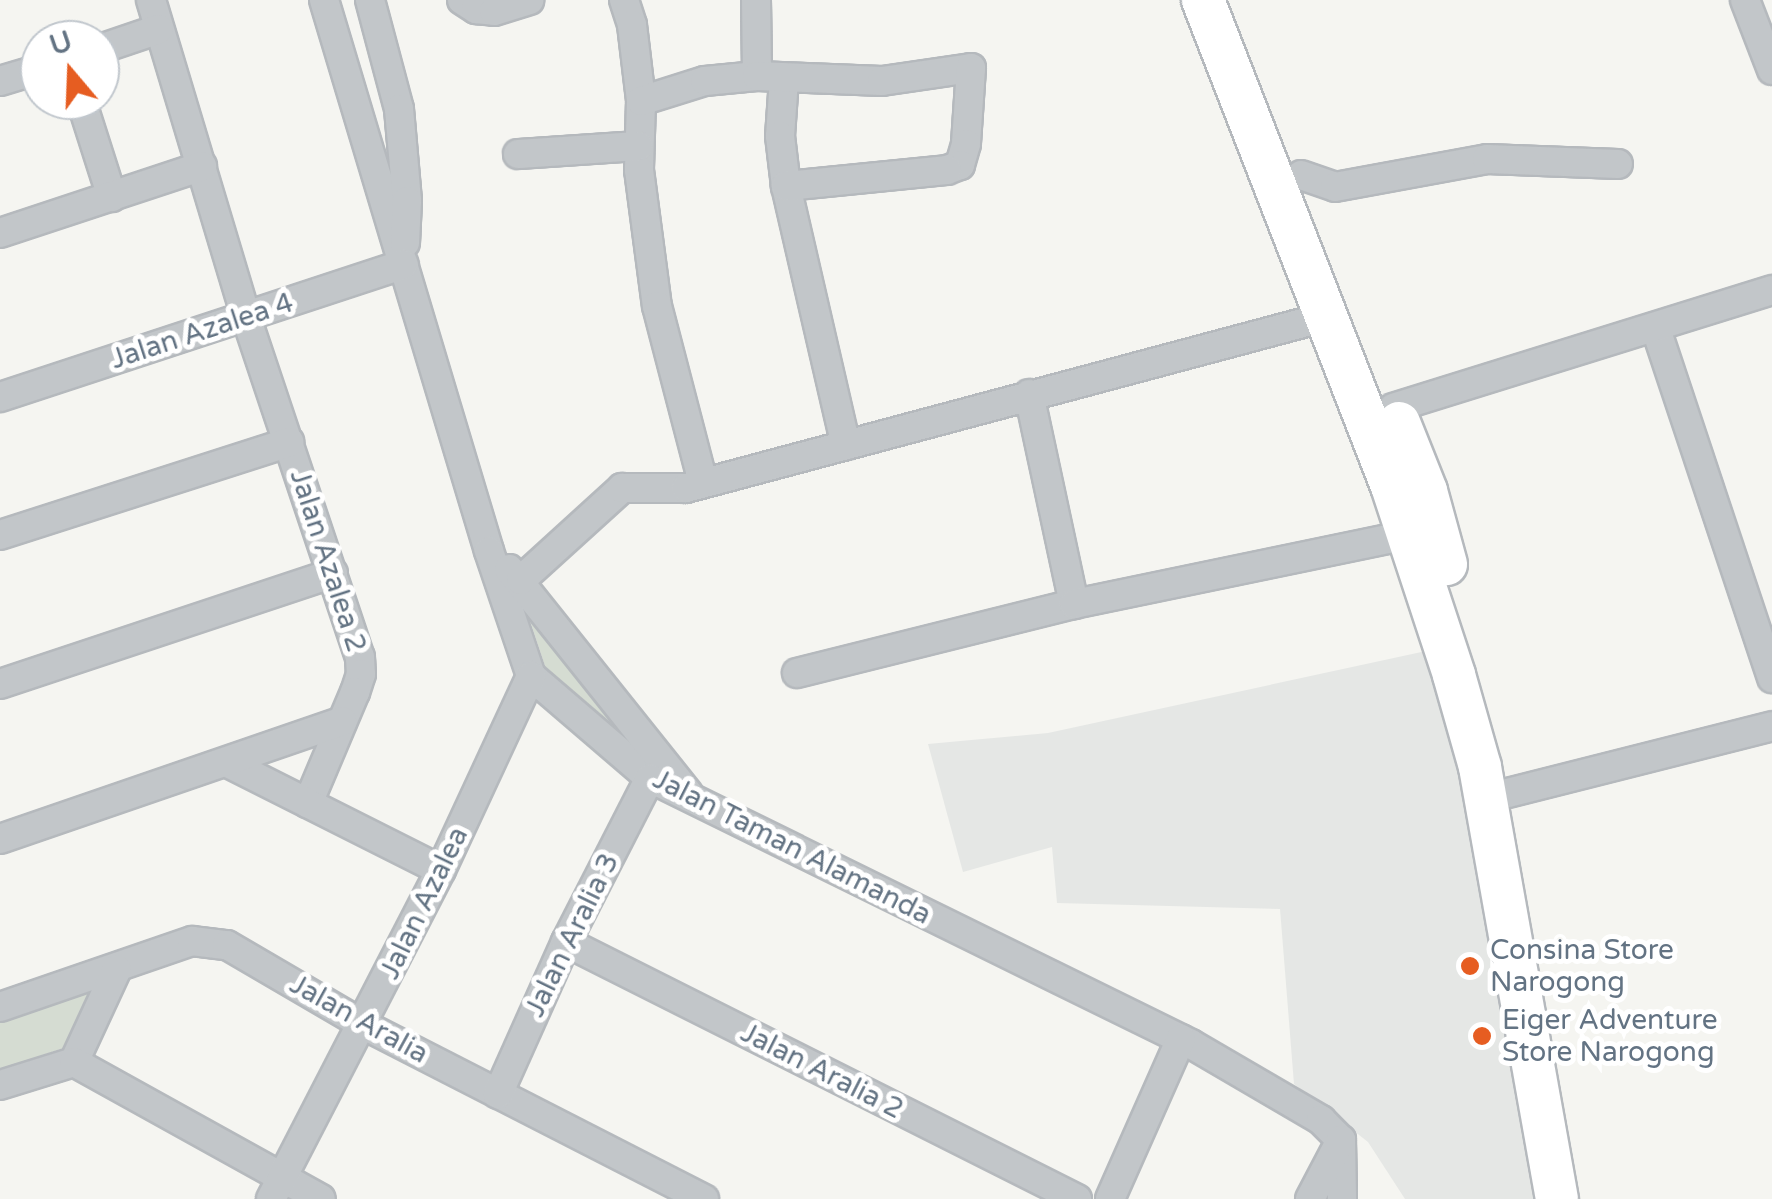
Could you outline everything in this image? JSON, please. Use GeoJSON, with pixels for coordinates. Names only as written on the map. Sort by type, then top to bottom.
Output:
{"type":"FeatureCollection","features":[{"type":"Feature","properties":{"kind":"main road"},"geometry":{"type":"LineString","coordinates":[[1204,0],[1329,316],[1408,535],[1480,767],[1558,1199]]}},
{"type":"Feature","properties":{"kind":"main road"},"geometry":{"type":"LineString","coordinates":[[1230,0],[1426,490],[1508,793],[1570,1106],[1581,1199]]}},
{"type":"Feature","properties":{"kind":"street","name":"Jalan Azalea 2"},"geometry":{"type":"LineString","coordinates":[[151,0],[246,316],[334,573],[361,674],[308,804]]}},
{"type":"Feature","properties":{"kind":"street"},"geometry":{"type":"LineString","coordinates":[[324,0],[489,551],[531,676]]}},
{"type":"Feature","properties":{"kind":"street"},"geometry":{"type":"LineString","coordinates":[[370,0],[399,109],[408,202],[404,264]]}},
{"type":"Feature","properties":{"kind":"street"},"geometry":{"type":"LineString","coordinates":[[462,0],[485,11],[529,0]]}},
{"type":"Feature","properties":{"kind":"street"},"geometry":{"type":"LineString","coordinates":[[624,0],[632,26],[641,101],[639,146],[658,306],[703,483]]}},
{"type":"Feature","properties":{"kind":"street"},"geometry":{"type":"LineString","coordinates":[[756,0],[786,186],[846,445]]}},
{"type":"Feature","properties":{"kind":"street"},"geometry":{"type":"LineString","coordinates":[[1744,0],[1772,70]]}},
{"type":"Feature","properties":{"kind":"street"},"geometry":{"type":"LineString","coordinates":[[120,42],[159,29]]}},
{"type":"Feature","properties":{"kind":"street"},"geometry":{"type":"LineString","coordinates":[[641,101],[704,81],[882,81],[971,68],[966,144],[960,165],[786,186]]}},
{"type":"Feature","properties":{"kind":"street"},"geometry":{"type":"LineString","coordinates":[[87,120],[112,196]]}},
{"type":"Feature","properties":{"kind":"street"},"geometry":{"type":"LineString","coordinates":[[518,154],[639,146]]}},
{"type":"Feature","properties":{"kind":"street"},"geometry":{"type":"LineString","coordinates":[[1301,175],[1335,187],[1487,159],[1618,164]]}},
{"type":"Feature","properties":{"kind":"street"},"geometry":{"type":"LineString","coordinates":[[0,233],[202,166]]}},
{"type":"Feature","properties":{"kind":"street","name":"Jalan Azalea 4"},"geometry":{"type":"LineString","coordinates":[[0,397],[404,264]]}},
{"type":"Feature","properties":{"kind":"street"},"geometry":{"type":"LineString","coordinates":[[1393,408],[1772,290]]}},
{"type":"Feature","properties":{"kind":"street"},"geometry":{"type":"LineString","coordinates":[[521,580],[622,488],[686,488],[1329,316]]}},
{"type":"Feature","properties":{"kind":"street"},"geometry":{"type":"LineString","coordinates":[[1656,329],[1772,678]]}},
{"type":"Feature","properties":{"kind":"street"},"geometry":{"type":"LineString","coordinates":[[1029,394],[1074,604]]}},
{"type":"Feature","properties":{"kind":"street"},"geometry":{"type":"LineString","coordinates":[[0,535],[289,442]]}},
{"type":"Feature","properties":{"kind":"street"},"geometry":{"type":"LineString","coordinates":[[797,673],[1074,604],[1408,535]]}},
{"type":"Feature","properties":{"kind":"street"},"geometry":{"type":"LineString","coordinates":[[489,551],[521,580],[696,803]]}},
{"type":"Feature","properties":{"kind":"street"},"geometry":{"type":"LineString","coordinates":[[7,682],[334,573]]}},
{"type":"Feature","properties":{"kind":"street","name":"Jalan Taman Alamanda"},"geometry":{"type":"LineString","coordinates":[[531,676],[650,778],[1181,1039],[1321,1120],[1341,1140]]}},
{"type":"Feature","properties":{"kind":"street","name":"Jalan Azalea"},"geometry":{"type":"LineString","coordinates":[[276,1190],[441,870],[531,676]]}},
{"type":"Feature","properties":{"kind":"street"},"geometry":{"type":"LineString","coordinates":[[0,839],[342,721]]}},
{"type":"Feature","properties":{"kind":"street"},"geometry":{"type":"LineString","coordinates":[[1508,793],[1772,726]]}},
{"type":"Feature","properties":{"kind":"street"},"geometry":{"type":"LineString","coordinates":[[228,763],[441,870]]}},
{"type":"Feature","properties":{"kind":"street","name":"Jalan Aralia 3"},"geometry":{"type":"LineString","coordinates":[[498,1094],[566,942],[650,778]]}},
{"type":"Feature","properties":{"kind":"street","name":"Jalan Aralia"},"geometry":{"type":"LineString","coordinates":[[0,1007],[192,942],[228,945],[364,1024],[704,1199]]}},
{"type":"Feature","properties":{"kind":"street","name":"Jalan Aralia 2"},"geometry":{"type":"LineString","coordinates":[[566,942],[1078,1199]]}},
{"type":"Feature","properties":{"kind":"street"},"geometry":{"type":"LineString","coordinates":[[0,1085],[74,1062],[117,968]]}},
{"type":"Feature","properties":{"kind":"street"},"geometry":{"type":"LineString","coordinates":[[1110,1199],[1181,1039]]}},
{"type":"Feature","properties":{"kind":"street"},"geometry":{"type":"LineString","coordinates":[[74,1062],[276,1190],[321,1199]]}},
{"type":"Feature","properties":{"kind":"street"},"geometry":{"type":"LineString","coordinates":[[1310,1199],[1341,1140]]}},
{"type":"Feature","properties":{"kind":"street"},"geometry":{"type":"LineString","coordinates":[[1341,1140],[1342,1199]]}},
{"type":"Feature","properties":{"kind":"shaded area"},"geometry":{"type":"Polygon","coordinates":[[[521,594],[655,758],[578,710],[547,672],[521,594]]]}},
{"type":"Feature","properties":{"kind":"shaded area"},"geometry":{"type":"Polygon","coordinates":[[[1440,648],[1557,1199],[1405,1199],[1368,1142],[1294,1084],[1280,909],[1057,903],[1052,847],[963,872],[928,744],[1048,733],[1440,648]]]}},
{"type":"Feature","properties":{"kind":"shaded area"},"geometry":{"type":"Polygon","coordinates":[[[86,992],[93,998],[64,1048],[0,1069],[0,1021],[86,992]]]}},
{"type":"Feature","properties":{"kind":"place","name":"Consina Store Narogong"},"geometry":{"type":"Point","coordinates":[1470,966]}},
{"type":"Feature","properties":{"kind":"place","name":"Eiger Adventure Store Narogong"},"geometry":{"type":"Point","coordinates":[1482,1036]}}]}
